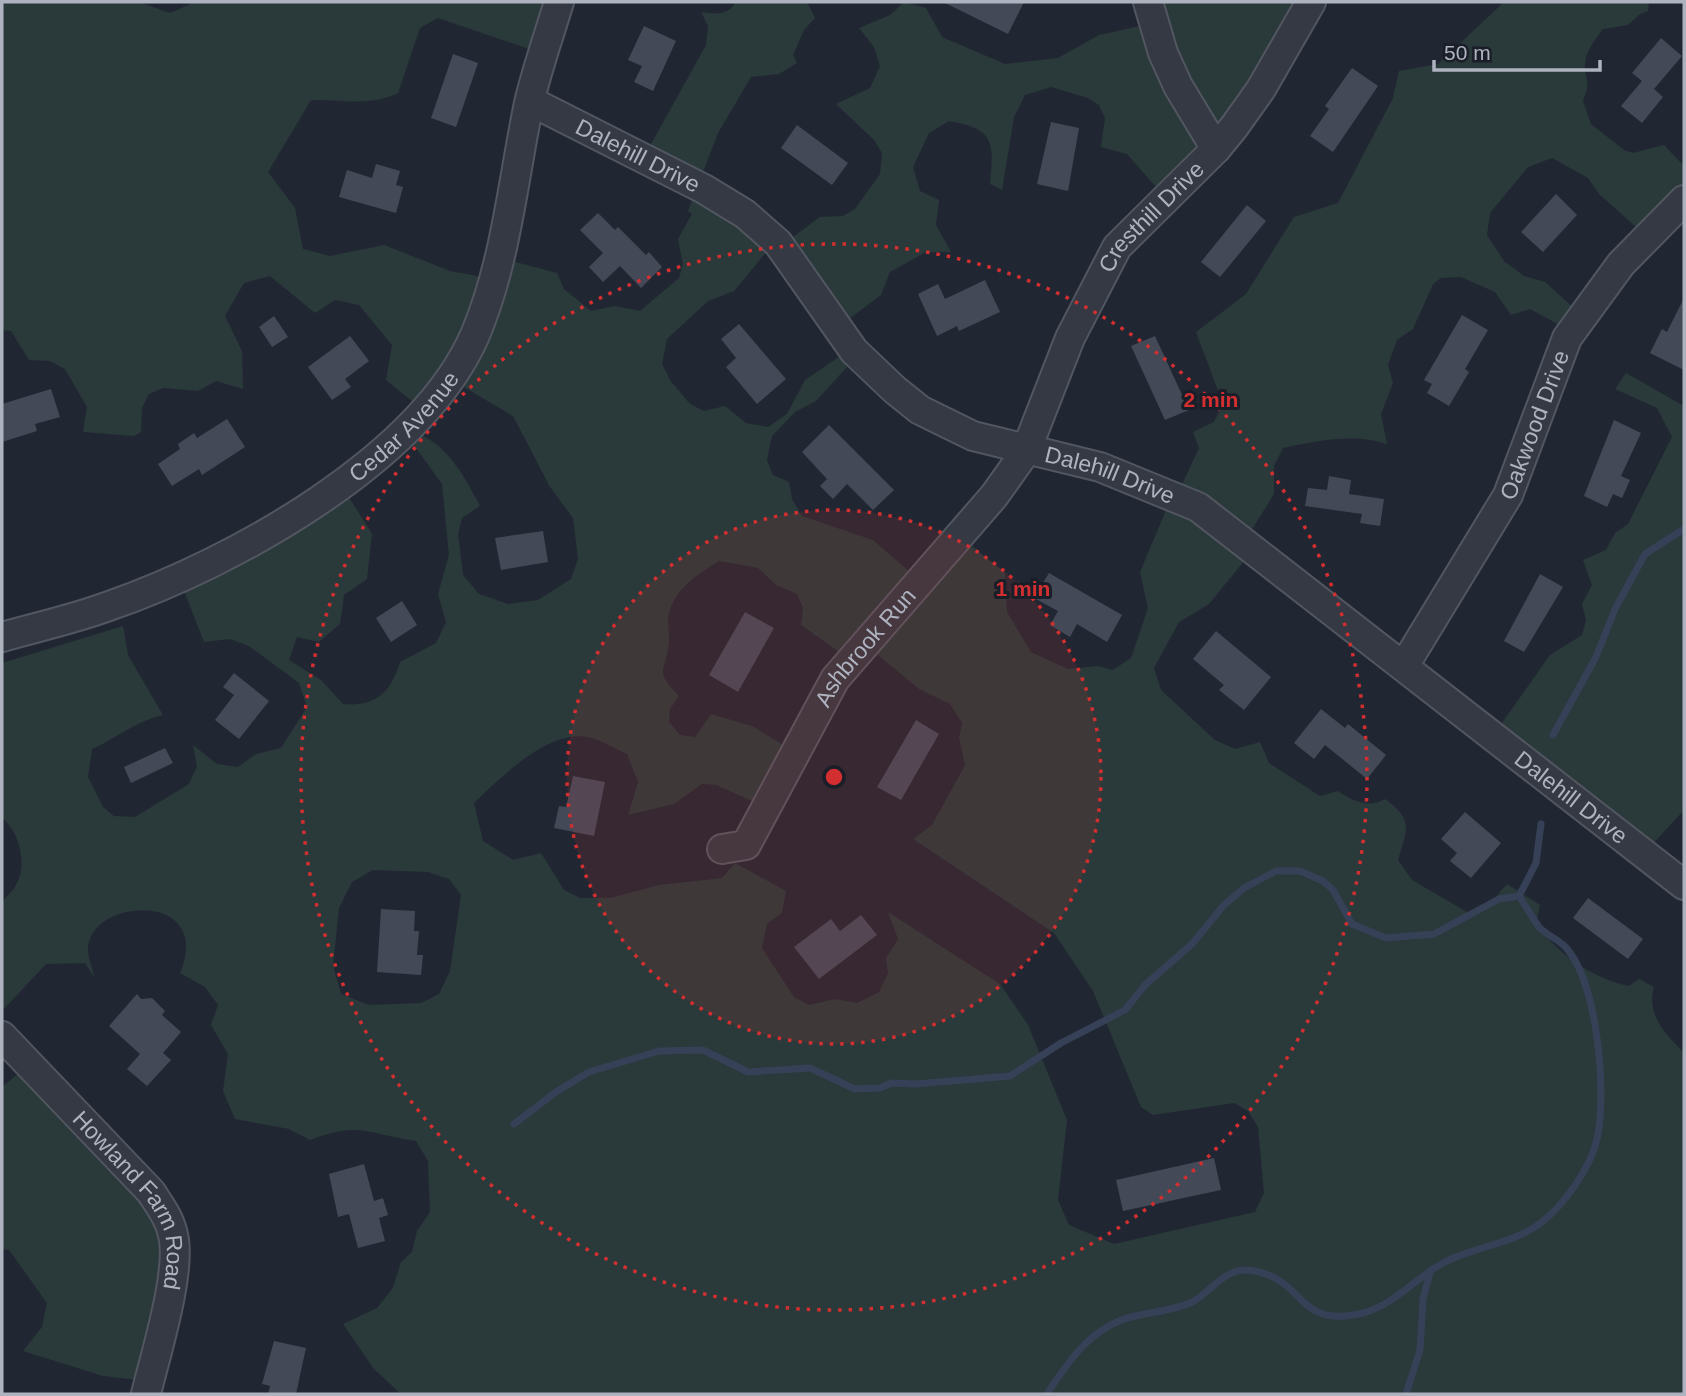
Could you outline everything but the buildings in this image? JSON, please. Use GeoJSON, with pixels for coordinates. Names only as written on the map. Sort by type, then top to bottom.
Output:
{"type":"FeatureCollection","features":[{"type":"Feature","properties":{"kind":"street","name":"Cedar Avenue"},"geometry":{"type":"LineString","coordinates":[[2,637],[129,598],[193,571],[268,532],[342,484],[427,408],[455,373],[475,334],[492,288],[530,101],[559,2]]}},
{"type":"Feature","properties":{"kind":"street"},"geometry":{"type":"LineString","coordinates":[[1148,2],[1163,53],[1178,86],[1216,149]]}},
{"type":"Feature","properties":{"kind":"street","name":"Cresthill Drive"},"geometry":{"type":"LineString","coordinates":[[1027,451],[1070,338],[1117,247],[1216,149],[1261,89],[1311,2]]}},
{"type":"Feature","properties":{"kind":"street","name":"Dalehill Drive"},"geometry":{"type":"LineString","coordinates":[[530,101],[704,189],[745,214],[778,243],[854,351],[895,390],[947,425],[1027,451],[1100,467],[1198,507],[1684,885]]}},
{"type":"Feature","properties":{"kind":"street","name":"Oakwood Drive"},"geometry":{"type":"LineString","coordinates":[[1405,666],[1508,495],[1567,338],[1620,264],[1684,200]]}},
{"type":"Feature","properties":{"kind":"street","name":"Ashbrook Run"},"geometry":{"type":"LineString","coordinates":[[722,849],[746,845],[835,679],[994,496],[1027,451]]}},
{"type":"Feature","properties":{"kind":"street","name":"Howland Farm Road"},"geometry":{"type":"LineString","coordinates":[[2,1036],[152,1192],[167,1216],[174,1237],[174,1266],[146,1394]]}},
{"type":"Feature","properties":{"kind":"shaded area"},"geometry":{"type":"Polygon","coordinates":[[[2,2],[139,2],[170,13],[195,2],[567,2],[544,54],[438,18],[420,28],[398,93],[366,101],[311,100],[268,172],[295,208],[303,249],[330,256],[384,245],[450,271],[499,280],[508,260],[557,273],[564,289],[591,311],[615,306],[640,311],[679,278],[683,264],[678,239],[692,214],[688,211],[697,188],[645,155],[706,45],[708,26],[701,12],[725,12],[736,2],[807,2],[815,18],[804,30],[793,55],[797,63],[779,74],[751,77],[718,133],[697,187],[773,244],[734,291],[708,301],[667,339],[662,364],[670,380],[690,404],[704,411],[725,406],[746,423],[768,427],[787,414],[805,380],[849,350],[856,357],[816,401],[795,412],[772,436],[767,460],[773,475],[789,482],[792,499],[802,516],[873,540],[919,580],[965,540],[1005,573],[1007,612],[1031,652],[1068,669],[1098,666],[1113,670],[1131,658],[1148,608],[1140,572],[1172,496],[1179,491],[1199,448],[1193,432],[1214,422],[1223,404],[1196,332],[1246,294],[1294,217],[1338,203],[1393,98],[1399,71],[1438,64],[1504,2],[1649,2],[1648,11],[1640,14],[1628,25],[1603,29],[1594,41],[1586,58],[1587,84],[1583,101],[1591,124],[1624,150],[1633,153],[1664,145],[1684,166],[1684,205],[1644,234],[1599,194],[1588,178],[1552,158],[1528,167],[1490,213],[1487,235],[1504,261],[1524,276],[1545,282],[1588,321],[1576,334],[1530,309],[1511,315],[1495,292],[1461,277],[1441,278],[1433,284],[1413,329],[1397,340],[1388,365],[1393,383],[1381,414],[1387,444],[1349,439],[1283,448],[1274,466],[1274,494],[1246,539],[1254,549],[1209,604],[1179,622],[1154,668],[1161,690],[1215,740],[1235,749],[1260,742],[1269,763],[1320,796],[1338,791],[1367,804],[1385,799],[1394,806],[1401,813],[1406,826],[1398,860],[1412,880],[1467,912],[1487,907],[1507,884],[1540,905],[1536,924],[1577,964],[1616,983],[1629,986],[1639,979],[1654,987],[1652,997],[1655,1016],[1664,1031],[1684,1053],[1684,1394],[401,1394],[374,1369],[343,1324],[377,1308],[393,1288],[401,1262],[412,1252],[417,1231],[430,1212],[428,1161],[416,1141],[353,1130],[310,1140],[289,1129],[235,1119],[223,1091],[228,1054],[211,1025],[218,1005],[205,987],[180,973],[186,946],[180,927],[166,915],[147,911],[126,912],[107,920],[93,933],[88,950],[94,977],[85,963],[46,964],[2,1011],[2,902],[20,877],[21,858],[13,831],[2,818],[2,663],[123,626],[128,655],[163,715],[135,726],[92,749],[88,777],[103,807],[114,816],[135,817],[189,784],[197,766],[193,745],[217,764],[238,767],[256,754],[281,748],[307,707],[299,683],[249,646],[230,639],[204,642],[181,583],[345,491],[372,534],[367,579],[344,595],[340,624],[319,642],[297,637],[289,660],[321,680],[343,704],[364,703],[380,696],[386,690],[400,662],[436,643],[446,622],[438,594],[449,555],[442,484],[411,441],[414,433],[425,437],[445,452],[454,462],[480,506],[462,518],[458,534],[463,575],[479,594],[508,604],[538,600],[571,579],[578,559],[573,518],[550,487],[513,416],[462,386],[430,416],[386,380],[392,345],[359,305],[335,300],[315,313],[270,276],[244,283],[225,316],[242,351],[243,389],[216,381],[198,391],[163,388],[149,394],[142,408],[141,432],[134,436],[83,432],[87,407],[65,369],[50,361],[29,360],[11,331],[2,330],[2,2]],[[719,561],[684,587],[670,610],[668,653],[663,671],[666,681],[679,696],[670,709],[669,722],[680,735],[695,737],[711,714],[752,726],[790,749],[763,806],[716,785],[702,784],[674,804],[628,815],[638,782],[627,754],[592,738],[572,737],[541,748],[526,758],[474,803],[483,841],[513,860],[541,853],[564,890],[580,898],[610,898],[659,885],[722,878],[735,863],[786,891],[782,913],[767,924],[762,948],[794,997],[809,1005],[835,999],[857,1003],[879,992],[888,973],[886,958],[898,939],[888,912],[1000,984],[1028,1025],[1067,1120],[1058,1200],[1069,1225],[1114,1244],[1255,1212],[1264,1193],[1258,1127],[1248,1111],[1234,1103],[1153,1115],[1141,1107],[1093,991],[1054,933],[913,839],[932,825],[965,765],[959,738],[962,723],[950,704],[919,689],[866,645],[849,659],[801,625],[803,608],[797,594],[776,585],[758,568],[719,561]],[[373,870],[352,882],[339,908],[333,965],[341,994],[369,1005],[421,1003],[439,994],[450,971],[461,895],[449,879],[428,872],[373,870]]]}},
{"type":"Feature","properties":{"kind":"shaded area"},"geometry":{"type":"Polygon","coordinates":[[[904,2],[926,8],[942,37],[1005,64],[1058,58],[1099,35],[1149,24],[1144,2],[1308,2],[1267,76],[1164,196],[1127,154],[1101,147],[1105,118],[1099,105],[1088,98],[1051,87],[1025,95],[1014,117],[1002,190],[990,184],[991,148],[983,133],[964,124],[949,121],[929,133],[913,167],[920,191],[939,200],[936,225],[951,252],[926,252],[890,272],[881,295],[837,328],[785,243],[820,217],[843,216],[855,209],[880,174],[882,153],[874,140],[836,104],[870,88],[880,66],[874,47],[859,28],[890,15],[904,2]]]}},
{"type":"Feature","properties":{"kind":"shaded area"},"geometry":{"type":"Polygon","coordinates":[[[1626,373],[1684,406],[1684,810],[1649,848],[1499,727],[1550,655],[1582,635],[1586,620],[1582,604],[1592,585],[1583,560],[1606,550],[1615,533],[1628,524],[1672,437],[1657,408],[1615,389],[1626,373]]]}},
{"type":"Feature","properties":{"kind":"shaded area"},"geometry":{"type":"Polygon","coordinates":[[[29,1065],[174,1226],[156,1382],[103,1376],[23,1351],[42,1327],[47,1303],[9,1250],[2,1249],[2,1087],[29,1065]]]}},
{"type":"Feature","properties":{"kind":"waterway"},"geometry":{"type":"LineString","coordinates":[[1553,735],[1596,657],[1615,609],[1645,554],[1684,529]]}},
{"type":"Feature","properties":{"kind":"waterway"},"geometry":{"type":"LineString","coordinates":[[1047,1394],[1073,1357],[1107,1327],[1135,1316],[1186,1305],[1220,1280],[1236,1272],[1255,1271],[1272,1276],[1312,1309],[1323,1314],[1359,1314],[1395,1298],[1449,1260],[1520,1235],[1542,1222],[1559,1206],[1576,1185],[1594,1150],[1600,1119],[1600,1069],[1593,1014],[1578,967],[1568,950],[1539,927],[1519,896],[1536,863],[1541,824]]}},
{"type":"Feature","properties":{"kind":"waterway"},"geometry":{"type":"LineString","coordinates":[[514,1124],[556,1092],[589,1072],[659,1051],[703,1050],[748,1072],[810,1068],[855,1089],[880,1088],[891,1083],[916,1084],[1010,1076],[1061,1043],[1125,1010],[1145,985],[1192,944],[1224,905],[1244,888],[1276,871],[1300,871],[1323,881],[1333,890],[1352,924],[1386,938],[1434,934],[1499,899],[1519,896]]}},
{"type":"Feature","properties":{"kind":"waterway"},"geometry":{"type":"LineString","coordinates":[[1406,1394],[1420,1350],[1423,1299],[1430,1273]]}}]}
